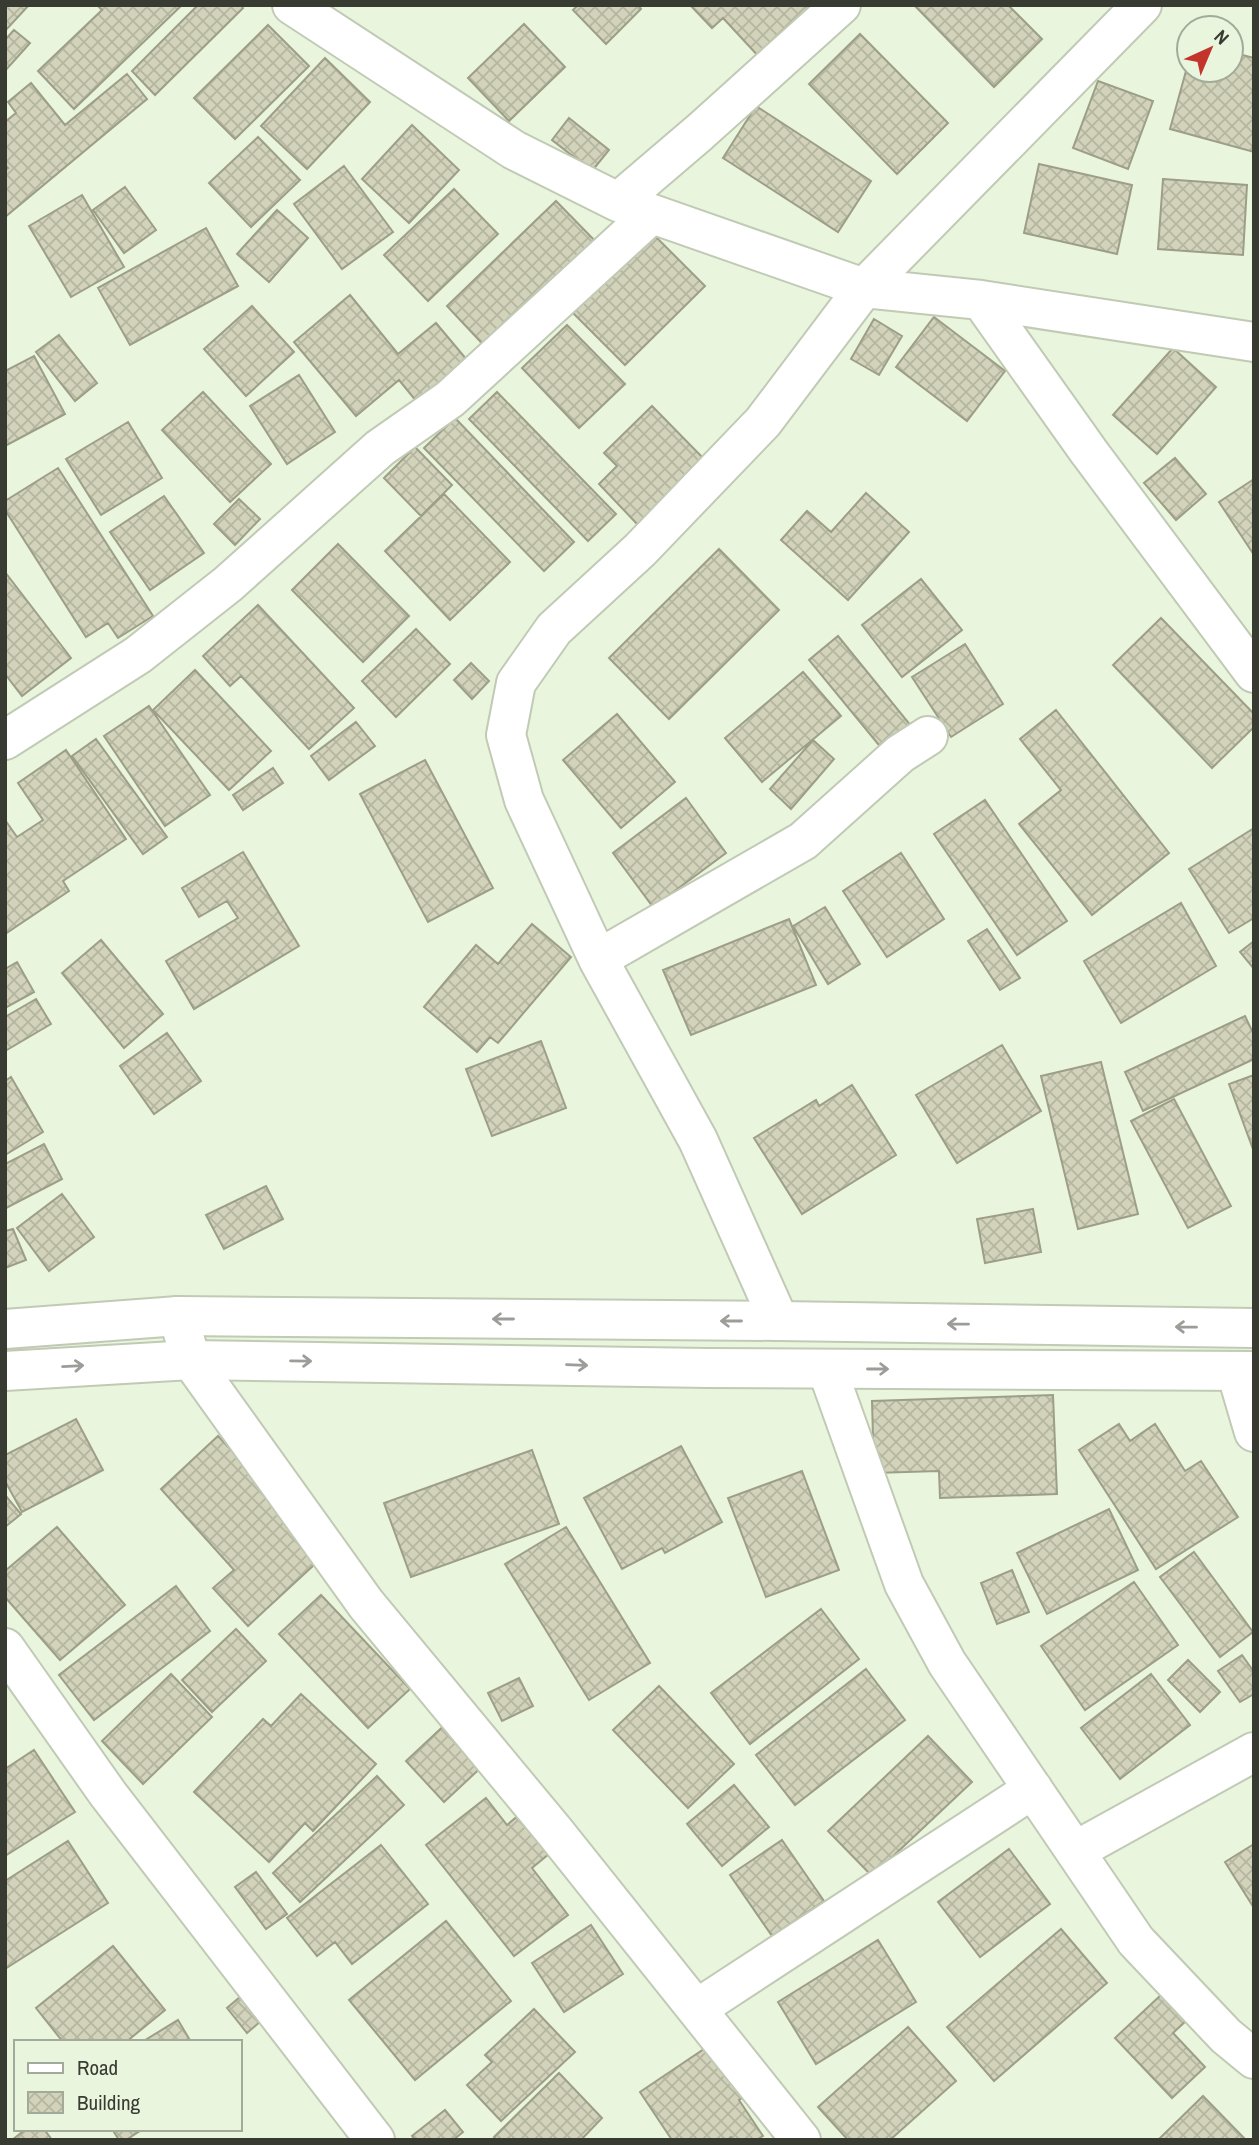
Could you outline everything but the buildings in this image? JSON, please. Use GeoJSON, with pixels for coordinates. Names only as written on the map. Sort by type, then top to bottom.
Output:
{"type":"FeatureCollection","features":[{"type":"Feature","properties":{"kind":"street"},"geometry":{"type":"LineString","coordinates":[[292,5],[514,150],[634,207],[864,288],[981,300],[1254,342]]}},
{"type":"Feature","properties":{"kind":"street"},"geometry":{"type":"LineString","coordinates":[[634,207],[700,132],[841,5]]}},
{"type":"Feature","properties":{"kind":"street"},"geometry":{"type":"LineString","coordinates":[[779,1321],[698,1140],[598,959],[524,800],[506,735],[516,683],[554,629],[640,550],[764,422],[864,288],[1142,5]]}},
{"type":"Feature","properties":{"kind":"street"},"geometry":{"type":"LineString","coordinates":[[5,740],[138,654],[228,584],[380,448],[450,398],[645,220],[634,207]]}},
{"type":"Feature","properties":{"kind":"street"},"geometry":{"type":"LineString","coordinates":[[981,300],[1254,673]]}},
{"type":"Feature","properties":{"kind":"street"},"geometry":{"type":"LineString","coordinates":[[598,959],[803,841],[900,754],[928,736]]}},
{"type":"Feature","properties":{"kind":"street"},"geometry":{"type":"LineString","coordinates":[[178,1316],[191,1360],[366,1604],[698,2008],[801,2140]]}},
{"type":"Feature","properties":{"kind":"street"},"geometry":{"type":"LineString","coordinates":[[5,1329],[178,1316],[1254,1328]]}},
{"type":"Feature","properties":{"kind":"street"},"geometry":{"type":"LineString","coordinates":[[5,1371],[191,1360],[827,1369],[1245,1371],[1254,1432]]}},
{"type":"Feature","properties":{"kind":"street"},"geometry":{"type":"LineString","coordinates":[[827,1369],[904,1584],[947,1663],[1136,1941],[1226,2036],[1254,2059]]}},
{"type":"Feature","properties":{"kind":"street"},"geometry":{"type":"LineString","coordinates":[[5,1648],[108,1794],[375,2140]]}},
{"type":"Feature","properties":{"kind":"street"},"geometry":{"type":"LineString","coordinates":[[1075,1851],[1254,1752]]}},
{"type":"Feature","properties":{"kind":"street"},"geometry":{"type":"LineString","coordinates":[[698,2008],[1033,1789]]}}]}
